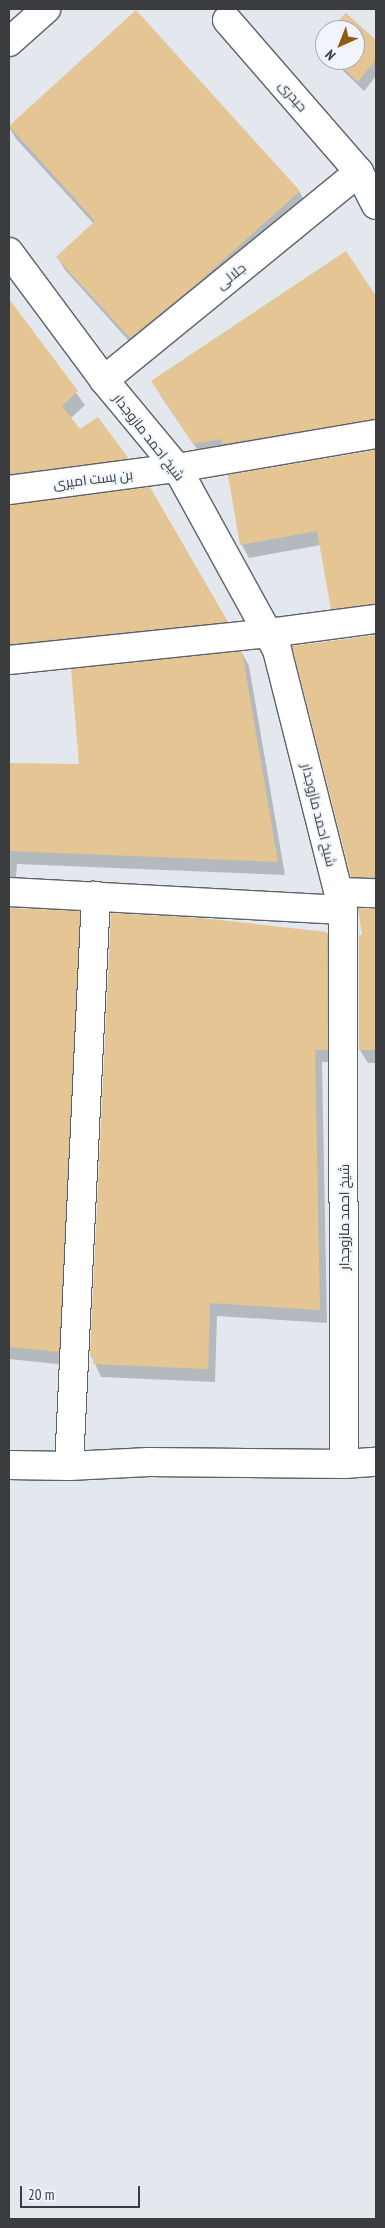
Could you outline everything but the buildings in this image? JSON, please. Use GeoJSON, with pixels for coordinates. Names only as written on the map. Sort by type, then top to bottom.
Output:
{"type":"FeatureCollection","features":[{"type":"Feature","properties":{"kind":"street"},"geometry":{"type":"LineString","coordinates":[[9,42],[46,9]]}},
{"type":"Feature","properties":{"kind":"street","name":"حیدری"},"geometry":{"type":"LineString","coordinates":[[227,20],[358,172],[376,205]]}},
{"type":"Feature","properties":{"kind":"street","name":"جلالی"},"geometry":{"type":"LineString","coordinates":[[104,380],[358,172]]}},
{"type":"Feature","properties":{"kind":"street","name":"شیخ احمد مازوجدار"},"geometry":{"type":"LineString","coordinates":[[9,252],[104,380],[177,468],[277,650],[341,901],[344,1464]]}},
{"type":"Feature","properties":{"kind":"street","name":"بن بست امیری"},"geometry":{"type":"LineString","coordinates":[[9,490],[177,468],[376,434]]}},
{"type":"Feature","properties":{"kind":"street"},"geometry":{"type":"LineString","coordinates":[[9,660],[269,633],[376,619]]}},
{"type":"Feature","properties":{"kind":"street"},"geometry":{"type":"LineString","coordinates":[[9,892],[96,896],[341,901],[376,893]]}},
{"type":"Feature","properties":{"kind":"street"},"geometry":{"type":"LineString","coordinates":[[69,1466],[96,896]]}},
{"type":"Feature","properties":{"kind":"street"},"geometry":{"type":"LineString","coordinates":[[9,1465],[69,1466],[150,1462],[344,1464],[376,1462]]}}]}
